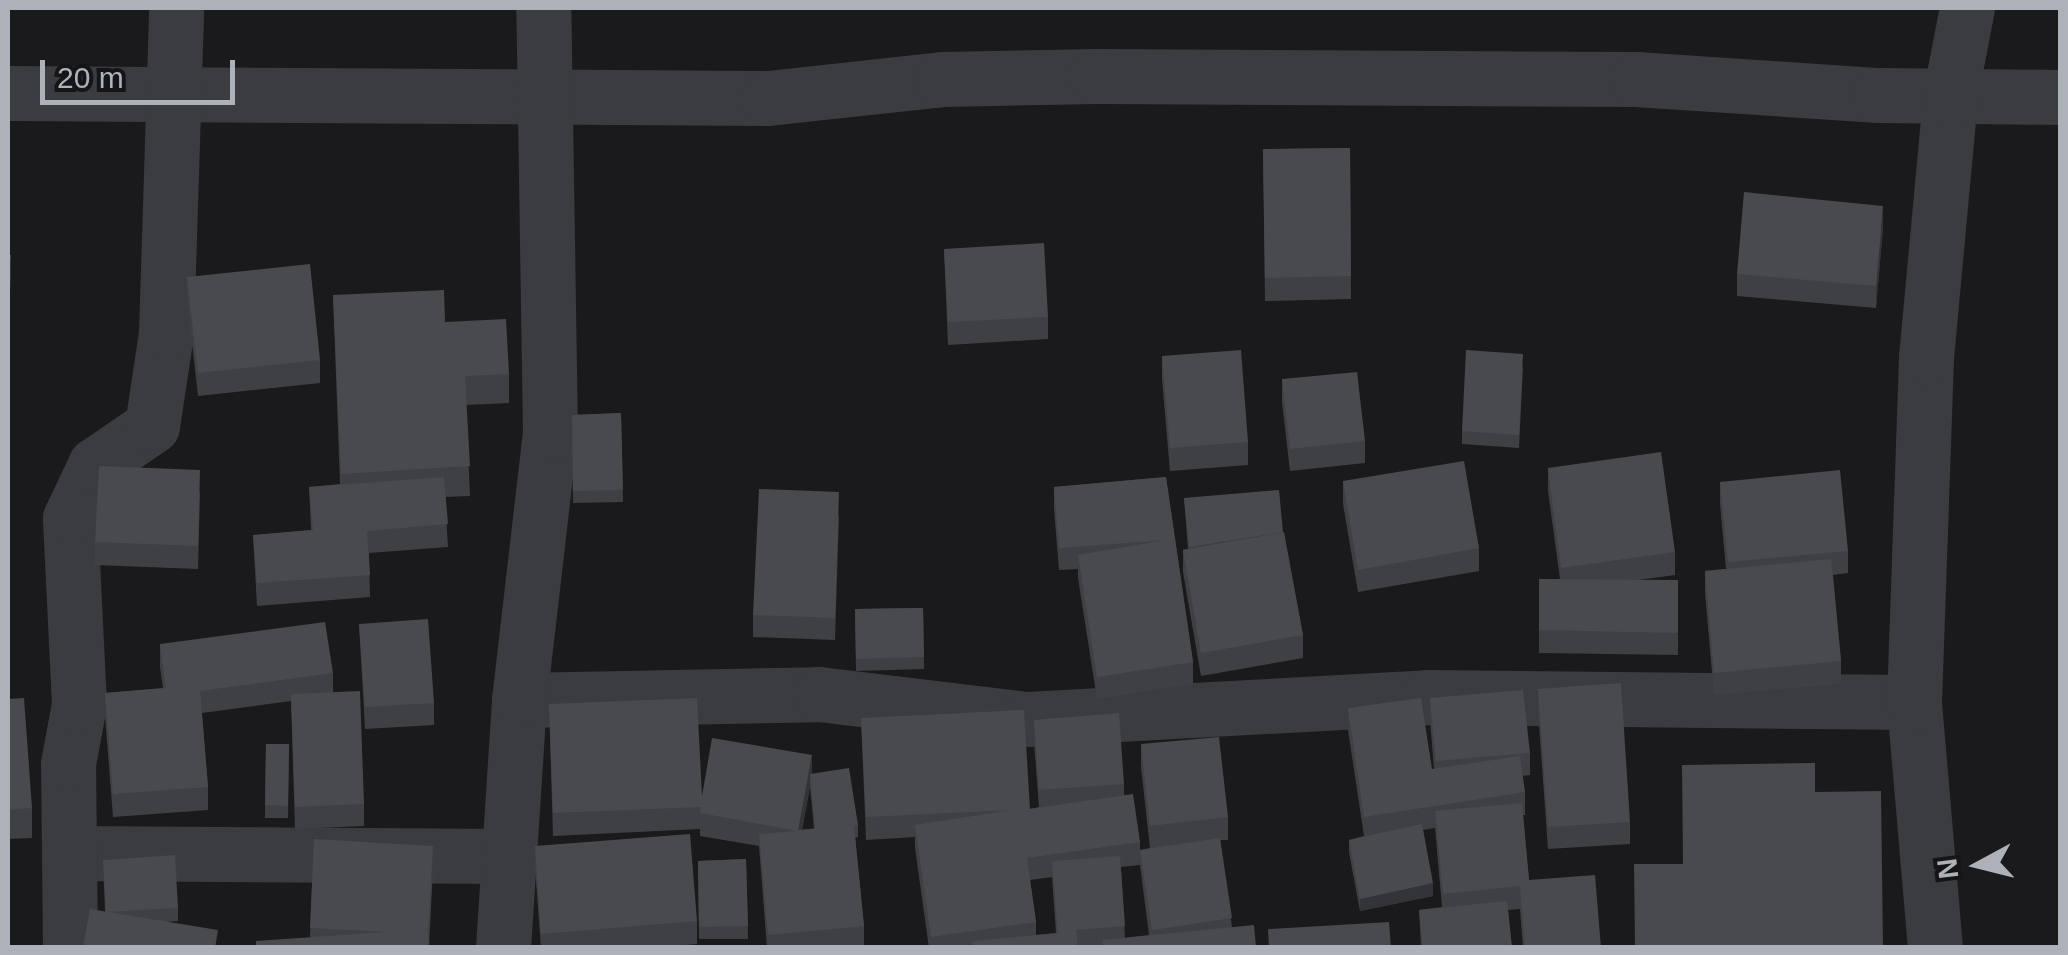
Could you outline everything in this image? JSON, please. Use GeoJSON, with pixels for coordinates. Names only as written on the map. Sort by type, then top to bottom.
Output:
{"type":"FeatureCollection","features":[{"type":"Feature","properties":{"kind":"street"},"geometry":{"type":"LineString","coordinates":[[70,948],[68,764],[79,704],[70,518],[95,465],[152,426],[166,332],[176,8]]}},
{"type":"Feature","properties":{"kind":"street"},"geometry":{"type":"LineString","coordinates":[[503,948],[520,700],[550,432],[540,96],[543,8]]}},
{"type":"Feature","properties":{"kind":"street"},"geometry":{"type":"LineString","coordinates":[[1935,948],[1914,702],[1926,358],[1950,96],[1968,8]]}},
{"type":"Feature","properties":{"kind":"street"},"geometry":{"type":"LineString","coordinates":[[8,93],[175,98],[768,98],[942,79],[1097,76],[1636,79],[1950,96],[2060,97]]}},
{"type":"Feature","properties":{"kind":"street"},"geometry":{"type":"LineString","coordinates":[[520,700],[819,694],[1027,719],[1427,697],[1914,702]]}},
{"type":"Feature","properties":{"kind":"street"},"geometry":{"type":"LineString","coordinates":[[70,852],[510,856]]}},
{"type":"Feature","properties":{"kind":"building"},"geometry":{"type":"Polygon","coordinates":[[[1350,148],[1351,276],[1265,278],[1263,149],[1350,148]]]}},
{"type":"Feature","properties":{"kind":"building"},"geometry":{"type":"Polygon","coordinates":[[[1744,192],[1883,206],[1876,286],[1737,274],[1744,192]]]}},
{"type":"Feature","properties":{"kind":"building"},"geometry":{"type":"Polygon","coordinates":[[[1044,243],[1048,317],[948,322],[944,249],[1044,243]]]}},
{"type":"Feature","properties":{"kind":"building"},"geometry":{"type":"Polygon","coordinates":[[[8,255],[11,255],[8,304],[8,255]]]}},
{"type":"Feature","properties":{"kind":"building"},"geometry":{"type":"Polygon","coordinates":[[[310,264],[320,360],[198,373],[187,277],[310,264]]]}},
{"type":"Feature","properties":{"kind":"building"},"geometry":{"type":"Polygon","coordinates":[[[444,290],[445,322],[506,319],[509,374],[465,376],[470,466],[341,474],[333,295],[444,290]]]}},
{"type":"Feature","properties":{"kind":"building"},"geometry":{"type":"Polygon","coordinates":[[[1241,350],[1248,442],[1170,448],[1162,356],[1241,350]]]}},
{"type":"Feature","properties":{"kind":"building"},"geometry":{"type":"Polygon","coordinates":[[[1466,350],[1523,354],[1519,435],[1462,431],[1466,350]]]}},
{"type":"Feature","properties":{"kind":"building"},"geometry":{"type":"Polygon","coordinates":[[[1357,372],[1365,441],[1290,449],[1282,379],[1357,372]]]}},
{"type":"Feature","properties":{"kind":"building"},"geometry":{"type":"Polygon","coordinates":[[[621,413],[623,490],[573,491],[572,415],[621,413]]]}},
{"type":"Feature","properties":{"kind":"building"},"geometry":{"type":"Polygon","coordinates":[[[1661,452],[1675,552],[1561,568],[1548,468],[1661,452]]]}},
{"type":"Feature","properties":{"kind":"building"},"geometry":{"type":"Polygon","coordinates":[[[1464,461],[1479,548],[1358,570],[1343,481],[1464,461]]]}},
{"type":"Feature","properties":{"kind":"building"},"geometry":{"type":"Polygon","coordinates":[[[99,466],[200,470],[198,546],[95,542],[99,466]]]}},
{"type":"Feature","properties":{"kind":"building"},"geometry":{"type":"Polygon","coordinates":[[[1840,470],[1848,551],[1728,562],[1720,482],[1840,470]]]}},
{"type":"Feature","properties":{"kind":"building"},"geometry":{"type":"Polygon","coordinates":[[[444,477],[448,524],[367,531],[370,575],[257,583],[253,535],[313,530],[309,487],[444,477]]]}},
{"type":"Feature","properties":{"kind":"building"},"geometry":{"type":"Polygon","coordinates":[[[1166,477],[1193,662],[1097,677],[1078,555],[1166,540],[1059,548],[1054,487],[1166,477]]]}},
{"type":"Feature","properties":{"kind":"building"},"geometry":{"type":"Polygon","coordinates":[[[759,489],[839,492],[835,618],[753,615],[759,489]]]}},
{"type":"Feature","properties":{"kind":"building"},"geometry":{"type":"Polygon","coordinates":[[[1279,490],[1283,532],[1189,547],[1184,498],[1279,490]]]}},
{"type":"Feature","properties":{"kind":"building"},"geometry":{"type":"Polygon","coordinates":[[[1284,532],[1303,635],[1201,653],[1183,550],[1284,532]]]}},
{"type":"Feature","properties":{"kind":"building"},"geometry":{"type":"Polygon","coordinates":[[[1831,559],[1841,661],[1714,673],[1705,571],[1831,559]]]}},
{"type":"Feature","properties":{"kind":"building"},"geometry":{"type":"Polygon","coordinates":[[[1539,579],[1678,580],[1678,633],[1539,630],[1539,579]]]}},
{"type":"Feature","properties":{"kind":"building"},"geometry":{"type":"Polygon","coordinates":[[[923,608],[924,657],[856,659],[855,609],[923,608]]]}},
{"type":"Feature","properties":{"kind":"building"},"geometry":{"type":"Polygon","coordinates":[[[428,619],[434,703],[365,707],[359,624],[428,619]]]}},
{"type":"Feature","properties":{"kind":"building"},"geometry":{"type":"Polygon","coordinates":[[[325,622],[333,673],[200,691],[208,787],[113,794],[105,693],[166,688],[160,644],[325,622]]]}},
{"type":"Feature","properties":{"kind":"building"},"geometry":{"type":"Polygon","coordinates":[[[1621,683],[1630,822],[1548,827],[1538,689],[1621,683]]]}},
{"type":"Feature","properties":{"kind":"building"},"geometry":{"type":"Polygon","coordinates":[[[1523,690],[1530,753],[1436,761],[1430,698],[1523,690]]]}},
{"type":"Feature","properties":{"kind":"building"},"geometry":{"type":"Polygon","coordinates":[[[360,691],[364,804],[295,807],[291,694],[360,691]]]}},
{"type":"Feature","properties":{"kind":"building"},"geometry":{"type":"Polygon","coordinates":[[[24,698],[32,808],[8,810],[8,699],[24,698]]]}},
{"type":"Feature","properties":{"kind":"building"},"geometry":{"type":"Polygon","coordinates":[[[697,698],[702,796],[712,738],[812,755],[798,830],[854,825],[864,926],[768,935],[759,834],[798,831],[700,813],[701,807],[553,813],[549,704],[697,698]]]}},
{"type":"Feature","properties":{"kind":"building"},"geometry":{"type":"Polygon","coordinates":[[[1421,698],[1432,769],[1520,756],[1525,792],[1364,817],[1348,708],[1421,698]]]}},
{"type":"Feature","properties":{"kind":"building"},"geometry":{"type":"Polygon","coordinates":[[[1024,710],[1030,809],[1133,794],[1140,842],[1027,858],[1036,922],[931,937],[915,825],[1012,810],[866,817],[861,718],[1024,710]]]}},
{"type":"Feature","properties":{"kind":"building"},"geometry":{"type":"Polygon","coordinates":[[[1119,713],[1124,784],[1039,790],[1034,720],[1119,713]]]}},
{"type":"Feature","properties":{"kind":"building"},"geometry":{"type":"Polygon","coordinates":[[[1219,737],[1228,817],[1150,826],[1141,744],[1219,737]]]}},
{"type":"Feature","properties":{"kind":"building"},"geometry":{"type":"Polygon","coordinates":[[[266,744],[289,744],[288,806],[265,805],[266,744]]]}},
{"type":"Feature","properties":{"kind":"building"},"geometry":{"type":"Polygon","coordinates":[[[1815,763],[1815,792],[1881,791],[1883,948],[1635,948],[1634,864],[1683,864],[1682,765],[1815,763]]]}},
{"type":"Feature","properties":{"kind":"building"},"geometry":{"type":"Polygon","coordinates":[[[849,768],[858,825],[815,829],[810,774],[849,768]]]}},
{"type":"Feature","properties":{"kind":"building"},"geometry":{"type":"Polygon","coordinates":[[[1522,803],[1529,880],[1595,875],[1601,948],[1525,948],[1520,886],[1443,894],[1435,811],[1522,803]]]}},
{"type":"Feature","properties":{"kind":"building"},"geometry":{"type":"Polygon","coordinates":[[[1422,824],[1433,883],[1360,899],[1349,840],[1422,824]]]}},
{"type":"Feature","properties":{"kind":"building"},"geometry":{"type":"Polygon","coordinates":[[[690,834],[697,921],[541,934],[535,846],[690,834]]]}},
{"type":"Feature","properties":{"kind":"building"},"geometry":{"type":"Polygon","coordinates":[[[1220,838],[1232,918],[1152,930],[1140,850],[1220,838]]]}},
{"type":"Feature","properties":{"kind":"building"},"geometry":{"type":"Polygon","coordinates":[[[314,839],[433,846],[428,934],[428,929],[389,932],[310,928],[314,839]]]}},
{"type":"Feature","properties":{"kind":"building"},"geometry":{"type":"Polygon","coordinates":[[[175,855],[178,908],[106,912],[103,860],[175,855]]]}},
{"type":"Feature","properties":{"kind":"building"},"geometry":{"type":"Polygon","coordinates":[[[1120,856],[1125,926],[1076,930],[1078,948],[973,948],[972,941],[1058,933],[1052,861],[1120,856]]]}},
{"type":"Feature","properties":{"kind":"building"},"geometry":{"type":"Polygon","coordinates":[[[746,859],[748,926],[699,927],[698,861],[746,859]]]}},
{"type":"Feature","properties":{"kind":"building"},"geometry":{"type":"Polygon","coordinates":[[[1507,901],[1512,948],[1423,948],[1419,910],[1507,901]]]}},
{"type":"Feature","properties":{"kind":"building"},"geometry":{"type":"Polygon","coordinates":[[[90,909],[218,930],[215,948],[83,948],[90,909]]]}},
{"type":"Feature","properties":{"kind":"building"},"geometry":{"type":"Polygon","coordinates":[[[1389,922],[1391,948],[1269,948],[1268,929],[1389,922]]]}},
{"type":"Feature","properties":{"kind":"building"},"geometry":{"type":"Polygon","coordinates":[[[1254,925],[1256,948],[1103,948],[1102,940],[1254,925]]]}},
{"type":"Feature","properties":{"kind":"building"},"geometry":{"type":"Polygon","coordinates":[[[428,929],[429,948],[256,948],[256,941],[428,929]]]}}]}
